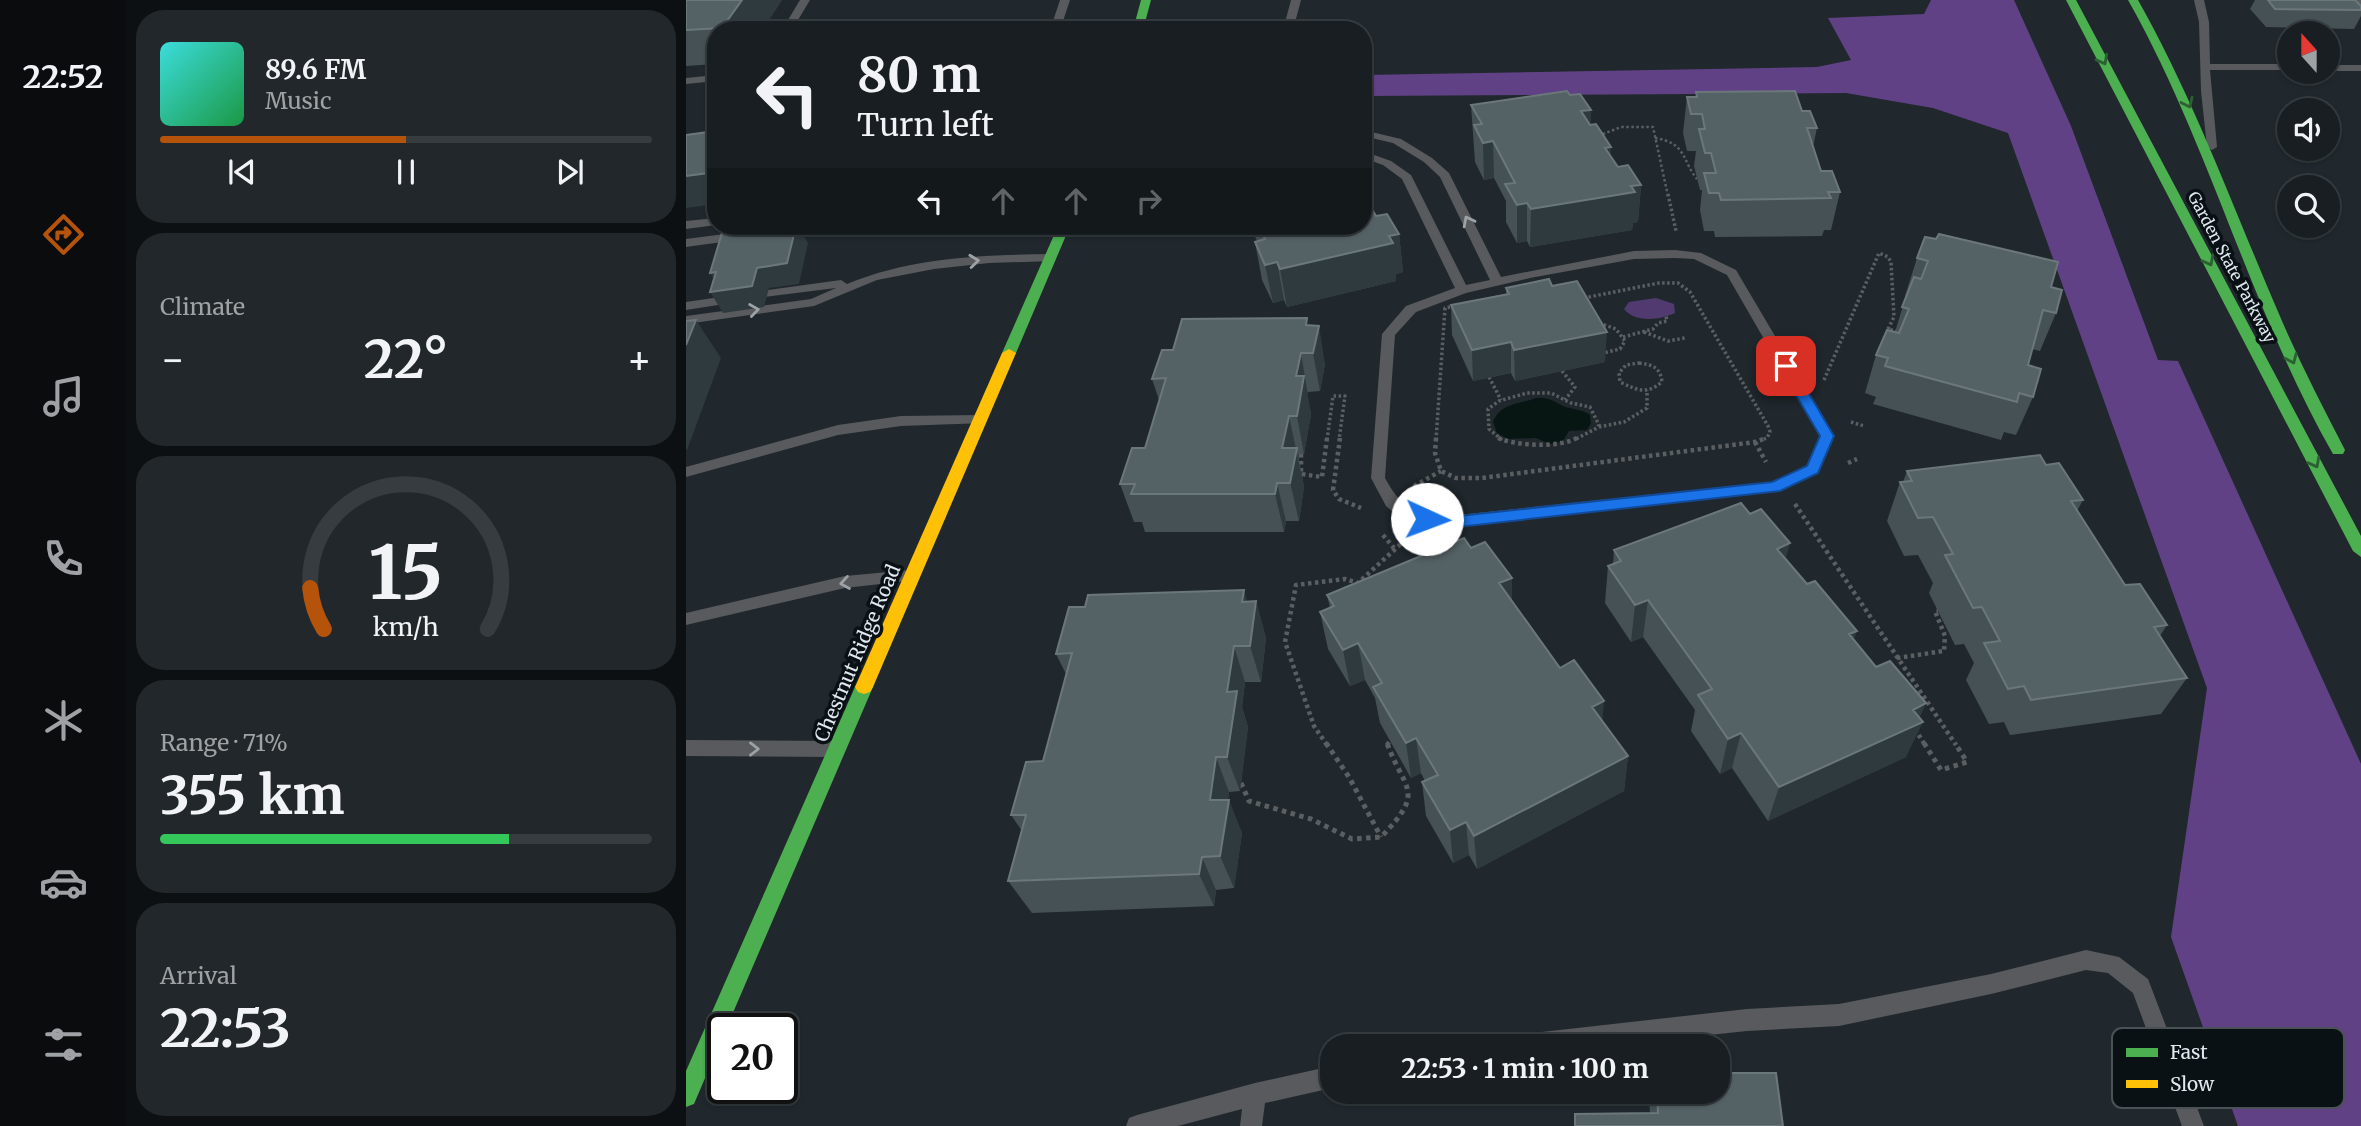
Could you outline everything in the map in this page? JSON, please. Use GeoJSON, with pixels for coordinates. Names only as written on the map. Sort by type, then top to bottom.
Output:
{"type":"FeatureCollection","features":[{"type":"Feature","properties":{"kind":"main road"},"geometry":{"type":"LineString","coordinates":[[1140,21],[1146,0]]}},
{"type":"Feature","properties":{"kind":"main road","name":"Garden State Parkway"},"geometry":{"type":"LineString","coordinates":[[2071,0],[2361,551]]}},
{"type":"Feature","properties":{"kind":"main road"},"geometry":{"type":"LineString","coordinates":[[2133,0],[2187,100],[2296,368],[2346,465]]}},
{"type":"Feature","properties":{"kind":"main road","name":"Chestnut Ridge Road"},"geometry":{"type":"LineString","coordinates":[[686,1096],[1060,235]]}},
{"type":"Feature","properties":{"kind":"lane"},"geometry":{"type":"LineString","coordinates":[[792,21],[805,0]]}},
{"type":"Feature","properties":{"kind":"lane"},"geometry":{"type":"LineString","coordinates":[[1058,21],[1065,0]]}},
{"type":"Feature","properties":{"kind":"lane"},"geometry":{"type":"LineString","coordinates":[[1290,21],[1296,0]]}},
{"type":"Feature","properties":{"kind":"lane"},"geometry":{"type":"LineString","coordinates":[[2199,0],[2204,22],[2213,160]]}},
{"type":"Feature","properties":{"kind":"lane"},"geometry":{"type":"LineString","coordinates":[[2356,0],[2361,3]]}},
{"type":"Feature","properties":{"kind":"lane"},"geometry":{"type":"LineString","coordinates":[[2205,67],[2277,67]]}},
{"type":"Feature","properties":{"kind":"lane"},"geometry":{"type":"LineString","coordinates":[[2340,68],[2361,68]]}},
{"type":"Feature","properties":{"kind":"lane"},"geometry":{"type":"LineString","coordinates":[[686,81],[707,79]]}},
{"type":"Feature","properties":{"kind":"lane"},"geometry":{"type":"LineString","coordinates":[[1372,135],[1397,141],[1428,160],[1445,175],[1497,282]]}},
{"type":"Feature","properties":{"kind":"lane"},"geometry":{"type":"LineString","coordinates":[[1372,157],[1387,163],[1408,177],[1462,290]]}},
{"type":"Feature","properties":{"kind":"lane"},"geometry":{"type":"LineString","coordinates":[[686,225],[707,222]]}},
{"type":"Feature","properties":{"kind":"lane"},"geometry":{"type":"LineString","coordinates":[[686,243],[741,235]]}},
{"type":"Feature","properties":{"kind":"lane"},"geometry":{"type":"LineString","coordinates":[[1675,254],[1698,256],[1732,273],[1827,436],[1813,470],[1774,487],[1449,522],[1405,517],[1388,500],[1378,478],[1389,334],[1411,309],[1462,290],[1497,282],[1634,255],[1675,254]]}},
{"type":"Feature","properties":{"kind":"lane"},"geometry":{"type":"LineString","coordinates":[[768,294],[860,281],[934,265],[989,259],[1050,258]]}},
{"type":"Feature","properties":{"kind":"lane"},"geometry":{"type":"LineString","coordinates":[[686,320],[814,302],[860,281]]}},
{"type":"Feature","properties":{"kind":"lane"},"geometry":{"type":"LineString","coordinates":[[686,306],[727,300]]}},
{"type":"Feature","properties":{"kind":"lane"},"geometry":{"type":"LineString","coordinates":[[686,472],[838,430],[901,421],[980,420]]}},
{"type":"Feature","properties":{"kind":"lane"},"geometry":{"type":"LineString","coordinates":[[688,615],[845,582],[913,575]]}},
{"type":"Feature","properties":{"kind":"lane"},"geometry":{"type":"LineString","coordinates":[[686,748],[838,749]]}},
{"type":"Feature","properties":{"kind":"lane"},"geometry":{"type":"LineString","coordinates":[[1622,1034],[1747,1020],[1839,1014],[1991,984],[2086,960],[2112,964],[2141,986],[2157,1028]]}},
{"type":"Feature","properties":{"kind":"lane"},"geometry":{"type":"LineString","coordinates":[[1137,1126],[1320,1080]]}},
{"type":"Feature","properties":{"kind":"lane"},"geometry":{"type":"LineString","coordinates":[[1251,1126],[1255,1094]]}},
{"type":"Feature","properties":{"kind":"lane"},"geometry":{"type":"LineString","coordinates":[[2186,1108],[2193,1126]]}},
{"type":"Feature","properties":{"kind":"path"},"geometry":{"type":"LineString","coordinates":[[1594,140],[1603,132],[1620,127],[1653,127],[1672,223],[1679,241],[1671,282]]}},
{"type":"Feature","properties":{"kind":"path"},"geometry":{"type":"LineString","coordinates":[[1655,138],[1668,141],[1684,153],[1691,162],[1695,179],[1698,179]]}},
{"type":"Feature","properties":{"kind":"path"},"geometry":{"type":"LineString","coordinates":[[1824,381],[1879,253],[1888,257],[1891,262],[1894,317],[1888,329],[1896,331]]}},
{"type":"Feature","properties":{"kind":"path"},"geometry":{"type":"LineString","coordinates":[[1671,282],[1681,285],[1690,292],[1768,426],[1769,436],[1755,442],[1482,478],[1465,479],[1446,475],[1438,467],[1435,453],[1444,309],[1447,306],[1544,288],[1557,303],[1584,298],[1671,282]]}},
{"type":"Feature","properties":{"kind":"path"},"geometry":{"type":"LineString","coordinates":[[1492,298],[1496,307]]}},
{"type":"Feature","properties":{"kind":"path"},"geometry":{"type":"LineString","coordinates":[[1584,298],[1591,310]]}},
{"type":"Feature","properties":{"kind":"path"},"geometry":{"type":"LineString","coordinates":[[1623,337],[1654,328],[1658,323],[1666,322],[1666,316]]}},
{"type":"Feature","properties":{"kind":"path"},"geometry":{"type":"LineString","coordinates":[[1598,321],[1616,329],[1625,341],[1620,349],[1600,353]]}},
{"type":"Feature","properties":{"kind":"path"},"geometry":{"type":"LineString","coordinates":[[1643,332],[1668,341],[1685,338]]}},
{"type":"Feature","properties":{"kind":"path"},"geometry":{"type":"LineString","coordinates":[[1633,363],[1646,363],[1658,369],[1662,382],[1647,390],[1637,391],[1625,386],[1620,382],[1619,373],[1633,363]]}},
{"type":"Feature","properties":{"kind":"path"},"geometry":{"type":"LineString","coordinates":[[1562,371],[1575,387],[1572,395],[1565,400]]}},
{"type":"Feature","properties":{"kind":"path"},"geometry":{"type":"LineString","coordinates":[[1489,377],[1501,400]]}},
{"type":"Feature","properties":{"kind":"path"},"geometry":{"type":"LineString","coordinates":[[1598,427],[1594,411],[1555,394],[1538,392],[1501,400],[1488,409],[1488,426],[1493,434],[1507,442],[1566,446],[1577,438],[1593,433],[1598,427],[1621,424],[1634,418],[1647,408],[1647,390]]}},
{"type":"Feature","properties":{"kind":"path"},"geometry":{"type":"LineString","coordinates":[[1301,454],[1301,474],[1322,477],[1333,396],[1345,396],[1333,490],[1339,499],[1361,508]]}},
{"type":"Feature","properties":{"kind":"path"},"geometry":{"type":"LineString","coordinates":[[1755,442],[1967,762],[1941,770],[1912,725]]}},
{"type":"Feature","properties":{"kind":"path"},"geometry":{"type":"LineString","coordinates":[[1381,837],[1349,777],[1314,726],[1285,642],[1287,617],[1296,585],[1345,579],[1358,583],[1394,548]]}},
{"type":"Feature","properties":{"kind":"path"},"geometry":{"type":"LineString","coordinates":[[1897,658],[1944,651],[1947,644],[1946,635],[1935,611],[1938,611]]}},
{"type":"Feature","properties":{"kind":"path"},"geometry":{"type":"LineString","coordinates":[[1241,783],[1248,801],[1260,806],[1311,818],[1331,831],[1352,839],[1381,837],[1403,814],[1410,794],[1407,778],[1386,744],[1390,741]]}},
{"type":"Feature","properties":{"kind":"shaded area"},"geometry":{"type":"Polygon","coordinates":[[[1931,0],[2014,0],[2071,126],[2158,360],[2178,361],[2361,764],[2361,1126],[2238,1126],[2232,1108],[2344,1108],[2344,1028],[2203,1028],[2171,937],[2207,688],[2008,133],[1933,108],[1846,93],[1372,96],[1372,75],[1817,67],[1851,60],[1828,18],[1924,14],[1931,0]]]}},
{"type":"Feature","properties":{"kind":"shaded area"},"geometry":{"type":"Polygon","coordinates":[[[1656,298],[1674,304],[1675,313],[1648,319],[1634,317],[1624,309],[1629,302],[1656,298]]]}},
{"type":"Feature","properties":{"kind":"shaded area"},"geometry":{"type":"Polygon","coordinates":[[[1536,398],[1548,399],[1583,411],[1590,415],[1591,423],[1587,430],[1569,431],[1563,441],[1550,444],[1536,438],[1508,439],[1497,433],[1493,422],[1500,411],[1536,398]]]}},
{"type":"Feature","properties":{"kind":"building"},"geometry":{"type":"Polygon","coordinates":[[[686,0],[742,0],[727,21],[707,21],[707,29],[686,30],[686,0]]]}},
{"type":"Feature","properties":{"kind":"building"},"geometry":{"type":"Polygon","coordinates":[[[2268,0],[2355,0],[2361,10],[2275,9],[2268,0]]]}},
{"type":"Feature","properties":{"kind":"building"},"geometry":{"type":"Polygon","coordinates":[[[1567,91],[1570,95],[1580,94],[1591,110],[1581,111],[1590,125],[1596,124],[1611,147],[1605,148],[1618,167],[1628,165],[1641,185],[1631,186],[1635,192],[1531,209],[1527,203],[1517,205],[1505,184],[1515,183],[1493,141],[1483,143],[1474,125],[1482,124],[1471,105],[1567,91]]]}},
{"type":"Feature","properties":{"kind":"building"},"geometry":{"type":"Polygon","coordinates":[[[1795,91],[1802,111],[1810,111],[1817,128],[1807,128],[1821,171],[1832,171],[1840,192],[1828,192],[1831,198],[1721,200],[1719,193],[1709,193],[1704,173],[1716,173],[1711,153],[1705,153],[1699,129],[1705,129],[1702,114],[1691,114],[1687,97],[1697,97],[1696,92],[1795,91]]]}},
{"type":"Feature","properties":{"kind":"building"},"geometry":{"type":"Polygon","coordinates":[[[707,132],[707,173],[686,176],[686,135],[707,132]]]}},
{"type":"Feature","properties":{"kind":"building"},"geometry":{"type":"Polygon","coordinates":[[[1372,209],[1376,216],[1387,214],[1399,234],[1389,236],[1393,243],[1280,269],[1277,262],[1265,265],[1255,242],[1265,239],[1263,235],[1372,235],[1372,209]]]}},
{"type":"Feature","properties":{"kind":"building"},"geometry":{"type":"Polygon","coordinates":[[[1939,234],[2058,262],[2051,287],[2062,290],[2056,313],[2043,310],[2028,365],[2041,369],[2033,397],[2019,393],[2017,402],[1885,366],[1888,358],[1876,355],[1887,330],[1899,333],[1909,309],[1902,307],[1914,277],[1921,279],[1928,261],[1917,258],[1925,237],[1936,239],[1939,234]]]}},
{"type":"Feature","properties":{"kind":"building"},"geometry":{"type":"Polygon","coordinates":[[[721,235],[794,235],[787,263],[757,268],[752,286],[710,292],[716,272],[710,273],[721,235]]]}},
{"type":"Feature","properties":{"kind":"building"},"geometry":{"type":"Polygon","coordinates":[[[1549,279],[1552,286],[1577,281],[1607,332],[1514,350],[1511,342],[1472,350],[1451,305],[1509,294],[1506,288],[1549,279]]]}},
{"type":"Feature","properties":{"kind":"building"},"geometry":{"type":"Polygon","coordinates":[[[1307,318],[1306,325],[1319,326],[1313,353],[1301,353],[1296,376],[1304,376],[1297,416],[1289,416],[1282,448],[1297,448],[1290,483],[1277,483],[1275,494],[1131,494],[1135,484],[1120,484],[1132,448],[1145,448],[1166,378],[1152,379],[1162,350],[1173,350],[1182,319],[1307,318]]]}},
{"type":"Feature","properties":{"kind":"building"},"geometry":{"type":"Polygon","coordinates":[[[696,320],[686,345],[686,321],[696,320]]]}},
{"type":"Feature","properties":{"kind":"building"},"geometry":{"type":"Polygon","coordinates":[[[2040,455],[2046,465],[2059,463],[2083,500],[2071,501],[2125,585],[2140,584],[2167,625],[2154,627],[2187,678],[2031,700],[2024,686],[2008,689],[1984,643],[2000,641],[1982,607],[1973,608],[1945,555],[1953,554],[1933,517],[1918,518],[1900,482],[1912,481],[1907,471],[2040,455]]]}},
{"type":"Feature","properties":{"kind":"building"},"geometry":{"type":"Polygon","coordinates":[[[1741,503],[1750,514],[1761,509],[1790,543],[1777,549],[1807,584],[1815,581],[1857,631],[1849,634],[1876,667],[1890,661],[1926,703],[1913,710],[1923,722],[1779,787],[1741,733],[1728,739],[1698,695],[1712,689],[1648,600],[1635,605],[1608,566],[1621,561],[1614,550],[1741,503]]]}},
{"type":"Feature","properties":{"kind":"building"},"geometry":{"type":"Polygon","coordinates":[[[1464,538],[1471,548],[1485,542],[1512,578],[1499,583],[1560,668],[1574,660],[1604,701],[1592,707],[1628,756],[1474,836],[1466,822],[1450,830],[1422,782],[1438,775],[1416,738],[1406,743],[1373,687],[1382,683],[1358,643],[1343,650],[1320,612],[1334,606],[1327,595],[1464,538]]]}},
{"type":"Feature","properties":{"kind":"building"},"geometry":{"type":"Polygon","coordinates":[[[1244,590],[1242,602],[1256,601],[1250,646],[1234,646],[1227,692],[1237,691],[1227,757],[1216,757],[1210,800],[1229,800],[1220,856],[1202,857],[1199,874],[1008,881],[1026,815],[1011,815],[1026,762],[1043,761],[1072,653],[1056,654],[1069,607],[1085,607],[1088,595],[1244,590]]]}},
{"type":"Feature","properties":{"kind":"building"},"geometry":{"type":"Polygon","coordinates":[[[1730,1073],[1776,1073],[1783,1126],[1575,1126],[1575,1114],[1658,1113],[1658,1104],[1730,1104],[1730,1073]]]}},
{"type":"Feature","properties":{"kind":"traffic: fast"},"geometry":{"type":"LineString","coordinates":[[1140,21],[1146,0]]}},
{"type":"Feature","properties":{"kind":"traffic: fast"},"geometry":{"type":"LineString","coordinates":[[2071,0],[2361,551]]}},
{"type":"Feature","properties":{"kind":"traffic: fast"},"geometry":{"type":"LineString","coordinates":[[2133,0],[2173,74],[2207,150],[2277,324],[2338,450]]}},
{"type":"Feature","properties":{"kind":"traffic: fast"},"geometry":{"type":"LineString","coordinates":[[1009,353],[1060,235]]}},
{"type":"Feature","properties":{"kind":"traffic: fast"},"geometry":{"type":"LineString","coordinates":[[686,1096],[864,687]]}},
{"type":"Feature","properties":{"kind":"traffic: slow"},"geometry":{"type":"LineString","coordinates":[[864,687],[1009,353]]}},
{"type":"Feature","properties":{"kind":"route"},"geometry":{"type":"LineString","coordinates":[[1427,519],[1449,522],[1774,487],[1813,470],[1827,436],[1786,366]]}}]}
